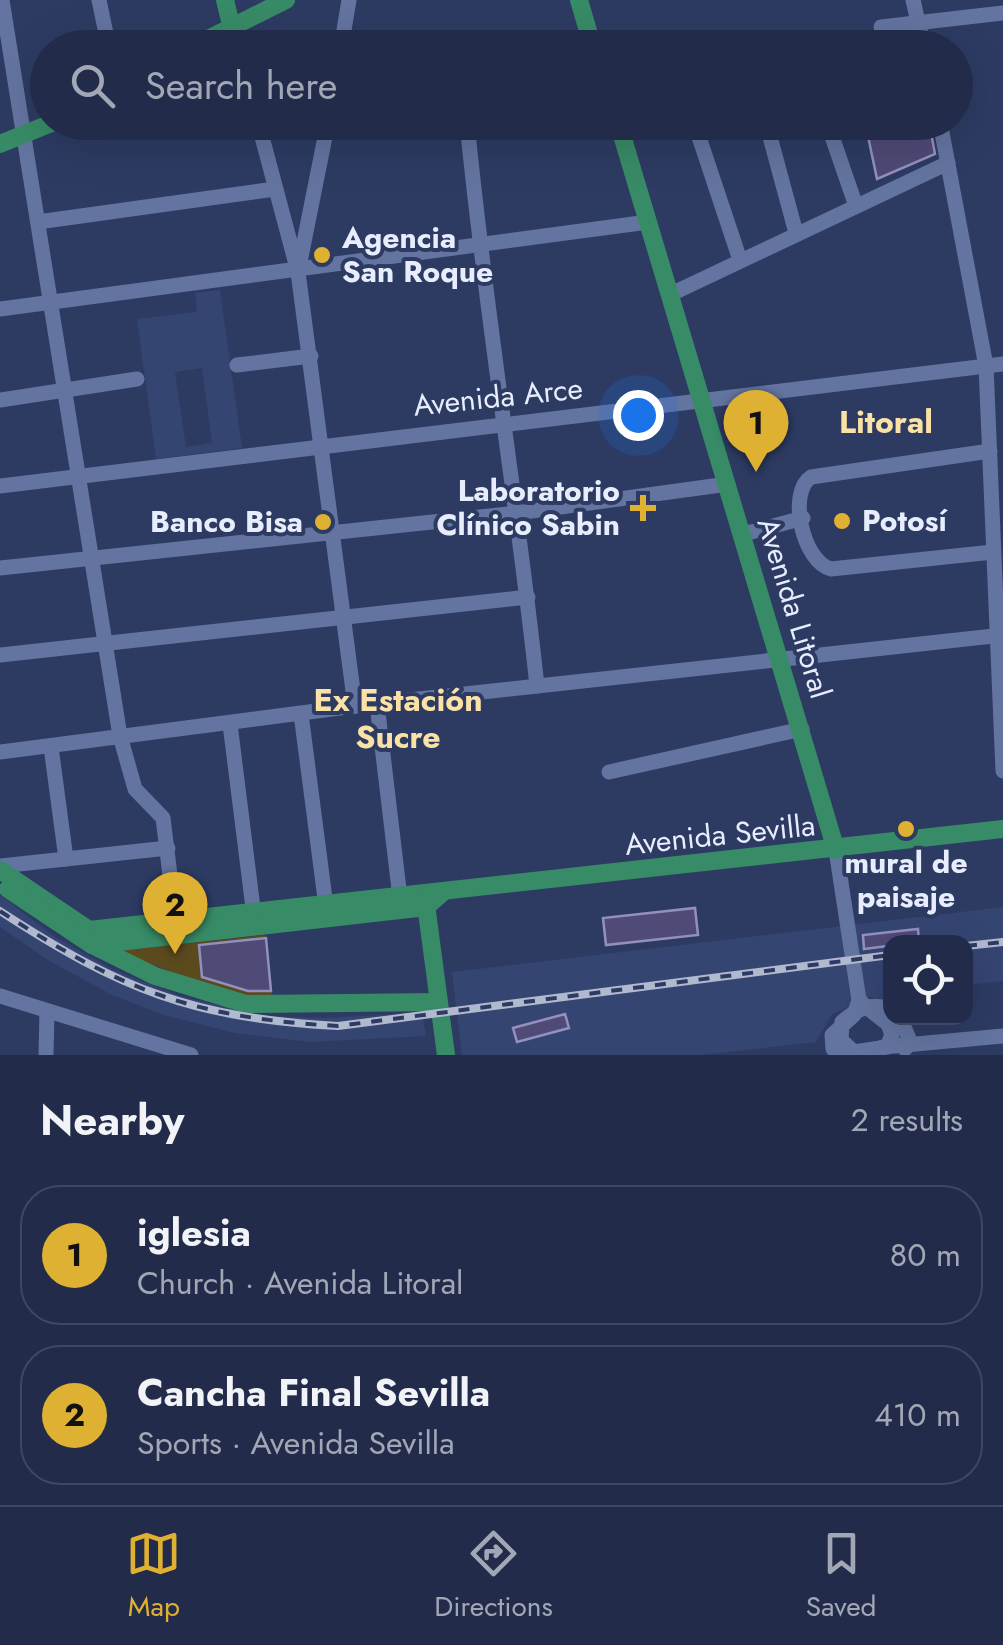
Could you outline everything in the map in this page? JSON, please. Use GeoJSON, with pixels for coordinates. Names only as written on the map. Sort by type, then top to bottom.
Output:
{"type":"FeatureCollection","features":[{"type":"Feature","properties":{"kind":"main road"},"geometry":{"type":"LineString","coordinates":[[225,0],[231,25]]}},
{"type":"Feature","properties":{"kind":"main road"},"geometry":{"type":"LineString","coordinates":[[222,30],[286,0]]}},
{"type":"Feature","properties":{"kind":"main road"},"geometry":{"type":"LineString","coordinates":[[579,0],[588,30]]}},
{"type":"Feature","properties":{"kind":"main road"},"geometry":{"type":"LineString","coordinates":[[0,144],[30,133]]}},
{"type":"Feature","properties":{"kind":"main road","name":"Avenida Litoral"},"geometry":{"type":"LineString","coordinates":[[623,140],[744,534],[838,858]]}},
{"type":"Feature","properties":{"kind":"main road","name":"Avenida Sevilla"},"geometry":{"type":"LineString","coordinates":[[92,945],[177,928],[431,897],[838,858],[1003,829]]}},
{"type":"Feature","properties":{"kind":"main road","name":"Avenida Sevilla"},"geometry":{"type":"LineString","coordinates":[[0,868],[88,930],[177,928]]}},
{"type":"Feature","properties":{"kind":"main road"},"geometry":{"type":"LineString","coordinates":[[0,883],[52,922],[155,976],[246,1004],[439,1002]]}},
{"type":"Feature","properties":{"kind":"main road"},"geometry":{"type":"LineString","coordinates":[[431,897],[446,1055]]}},
{"type":"Feature","properties":{"kind":"street"},"geometry":{"type":"LineString","coordinates":[[2,0],[120,736],[135,789],[163,818],[177,928]]}},
{"type":"Feature","properties":{"kind":"street"},"geometry":{"type":"LineString","coordinates":[[100,0],[106,30]]}},
{"type":"Feature","properties":{"kind":"street"},"geometry":{"type":"LineString","coordinates":[[345,30],[350,0]]}},
{"type":"Feature","properties":{"kind":"street"},"geometry":{"type":"LineString","coordinates":[[913,0],[920,30]]}},
{"type":"Feature","properties":{"kind":"street"},"geometry":{"type":"LineString","coordinates":[[880,27],[1003,13]]}},
{"type":"Feature","properties":{"kind":"street"},"geometry":{"type":"LineString","coordinates":[[231,25],[233,30]]}},
{"type":"Feature","properties":{"kind":"street"},"geometry":{"type":"LineString","coordinates":[[263,140],[298,272],[355,706]]}},
{"type":"Feature","properties":{"kind":"street"},"geometry":{"type":"LineString","coordinates":[[298,272],[324,140]]}},
{"type":"Feature","properties":{"kind":"street"},"geometry":{"type":"LineString","coordinates":[[469,140],[479,248],[506,423],[538,686]]}},
{"type":"Feature","properties":{"kind":"street"},"geometry":{"type":"LineString","coordinates":[[699,140],[740,260]]}},
{"type":"Feature","properties":{"kind":"street"},"geometry":{"type":"LineString","coordinates":[[771,140],[796,233]]}},
{"type":"Feature","properties":{"kind":"street"},"geometry":{"type":"LineString","coordinates":[[833,140],[856,206]]}},
{"type":"Feature","properties":{"kind":"street"},"geometry":{"type":"LineString","coordinates":[[944,140],[986,366],[1003,771]]}},
{"type":"Feature","properties":{"kind":"street"},"geometry":{"type":"LineString","coordinates":[[669,295],[948,163]]}},
{"type":"Feature","properties":{"kind":"street"},"geometry":{"type":"LineString","coordinates":[[38,222],[275,189]]}},
{"type":"Feature","properties":{"kind":"street"},"geometry":{"type":"LineString","coordinates":[[0,309],[479,248],[648,222]]}},
{"type":"Feature","properties":{"kind":"street"},"geometry":{"type":"LineString","coordinates":[[237,365],[311,356]]}},
{"type":"Feature","properties":{"kind":"street","name":"Avenida Arce"},"geometry":{"type":"LineString","coordinates":[[0,486],[1003,364]]}},
{"type":"Feature","properties":{"kind":"street"},"geometry":{"type":"LineString","coordinates":[[0,400],[137,379]]}},
{"type":"Feature","properties":{"kind":"street"},"geometry":{"type":"LineString","coordinates":[[990,451],[811,477],[802,483],[798,494],[811,556],[819,566],[831,569],[993,552]]}},
{"type":"Feature","properties":{"kind":"street"},"geometry":{"type":"LineString","coordinates":[[0,568],[517,513],[728,484]]}},
{"type":"Feature","properties":{"kind":"street"},"geometry":{"type":"LineString","coordinates":[[744,534],[802,518]]}},
{"type":"Feature","properties":{"kind":"street"},"geometry":{"type":"LineString","coordinates":[[0,655],[341,614],[528,597]]}},
{"type":"Feature","properties":{"kind":"street"},"geometry":{"type":"LineString","coordinates":[[0,752],[355,706],[999,636]]}},
{"type":"Feature","properties":{"kind":"street"},"geometry":{"type":"LineString","coordinates":[[377,704],[400,902]]}},
{"type":"Feature","properties":{"kind":"street"},"geometry":{"type":"LineString","coordinates":[[300,714],[326,910]]}},
{"type":"Feature","properties":{"kind":"street"},"geometry":{"type":"LineString","coordinates":[[230,724],[255,918]]}},
{"type":"Feature","properties":{"kind":"street"},"geometry":{"type":"LineString","coordinates":[[609,772],[802,728]]}},
{"type":"Feature","properties":{"kind":"street"},"geometry":{"type":"LineString","coordinates":[[51,747],[66,859]]}},
{"type":"Feature","properties":{"kind":"street"},"geometry":{"type":"LineString","coordinates":[[0,868],[168,848]]}},
{"type":"Feature","properties":{"kind":"street","name":"Avenida Litoral"},"geometry":{"type":"LineString","coordinates":[[838,858],[860,1000]]}},
{"type":"Feature","properties":{"kind":"street"},"geometry":{"type":"LineString","coordinates":[[0,996],[191,1055]]}},
{"type":"Feature","properties":{"kind":"street"},"geometry":{"type":"LineString","coordinates":[[860,1000],[888,1024],[891,1041],[877,1052],[842,1052],[834,1048],[832,1035],[854,1015],[860,1000]]}},
{"type":"Feature","properties":{"kind":"street"},"geometry":{"type":"LineString","coordinates":[[842,1052],[842,1022],[858,1008],[883,1009]]}},
{"type":"Feature","properties":{"kind":"street"},"geometry":{"type":"LineString","coordinates":[[46,1055],[47,1010]]}},
{"type":"Feature","properties":{"kind":"street"},"geometry":{"type":"LineString","coordinates":[[842,1052],[856,1022],[883,1015]]}},
{"type":"Feature","properties":{"kind":"street"},"geometry":{"type":"LineString","coordinates":[[891,1055],[901,1034],[895,1025]]}},
{"type":"Feature","properties":{"kind":"street"},"geometry":{"type":"LineString","coordinates":[[842,1052],[905,1049],[1003,1036]]}},
{"type":"Feature","properties":{"kind":"shaded area"},"geometry":{"type":"Polygon","coordinates":[[[220,290],[242,448],[156,459],[137,319],[197,312],[195,293],[220,290]],[[202,368],[175,372],[186,447],[212,443],[202,368]]]}},
{"type":"Feature","properties":{"kind":"shaded area"},"geometry":{"type":"Polygon","coordinates":[[[0,895],[55,937],[114,970],[180,996],[263,1016],[323,1018],[422,1013],[426,1036],[310,1042],[235,1033],[164,1015],[112,995],[48,960],[0,927],[0,895]]]}},
{"type":"Feature","properties":{"kind":"shaded area"},"geometry":{"type":"Polygon","coordinates":[[[1003,907],[1003,981],[973,984],[973,935],[883,935],[883,1000],[870,997],[832,1014],[816,1042],[701,1055],[462,1055],[452,972],[1003,907]]]}},
{"type":"Feature","properties":{"kind":"shaded area"},"geometry":{"type":"Polygon","coordinates":[[[265,935],[272,998],[231,994],[116,951],[265,935]]]}},
{"type":"Feature","properties":{"kind":"building"},"geometry":{"type":"Polygon","coordinates":[[[869,140],[932,140],[935,154],[877,179],[869,140]]]}},
{"type":"Feature","properties":{"kind":"building"},"geometry":{"type":"Polygon","coordinates":[[[695,908],[698,935],[606,945],[603,918],[695,908]]]}},
{"type":"Feature","properties":{"kind":"building"},"geometry":{"type":"Polygon","coordinates":[[[918,929],[918,935],[883,935],[883,947],[864,949],[863,935],[918,929]]]}},
{"type":"Feature","properties":{"kind":"building"},"geometry":{"type":"Polygon","coordinates":[[[266,938],[271,991],[248,991],[202,977],[199,945],[266,938]]]}},
{"type":"Feature","properties":{"kind":"building"},"geometry":{"type":"Polygon","coordinates":[[[565,1014],[569,1028],[517,1042],[513,1028],[565,1014]]]}},
{"type":"Feature","properties":{"kind":"railway"},"geometry":{"type":"LineString","coordinates":[[0,911],[83,961],[160,995],[241,1016],[338,1026],[883,956]]}},
{"type":"Feature","properties":{"kind":"railway"},"geometry":{"type":"LineString","coordinates":[[973,945],[1003,942]]}},
{"type":"Feature","properties":{"kind":"place","name":"Agencia San Roque"},"geometry":{"type":"Point","coordinates":[322,255]}},
{"type":"Feature","properties":{"kind":"place","name":"iglesia"},"geometry":{"type":"Point","coordinates":[756,472]}},
{"type":"Feature","properties":{"kind":"place","name":"Laboratorio Clínico Sabin"},"geometry":{"type":"Point","coordinates":[643,508]}},
{"type":"Feature","properties":{"kind":"place","name":"Potosí"},"geometry":{"type":"Point","coordinates":[842,521]}},
{"type":"Feature","properties":{"kind":"place","name":"Banco Bisa"},"geometry":{"type":"Point","coordinates":[323,522]}},
{"type":"Feature","properties":{"kind":"place","name":"mural de paisaje"},"geometry":{"type":"Point","coordinates":[906,829]}},
{"type":"Feature","properties":{"kind":"place","name":"Cancha Final Sevilla"},"geometry":{"type":"Point","coordinates":[175,954]}},
{"type":"Feature","properties":{"kind":"district","name":"Litoral"},"geometry":{"type":"Point","coordinates":[886,422]}},
{"type":"Feature","properties":{"kind":"district","name":"Ex Estación Sucre"},"geometry":{"type":"Point","coordinates":[398,718]}}]}
